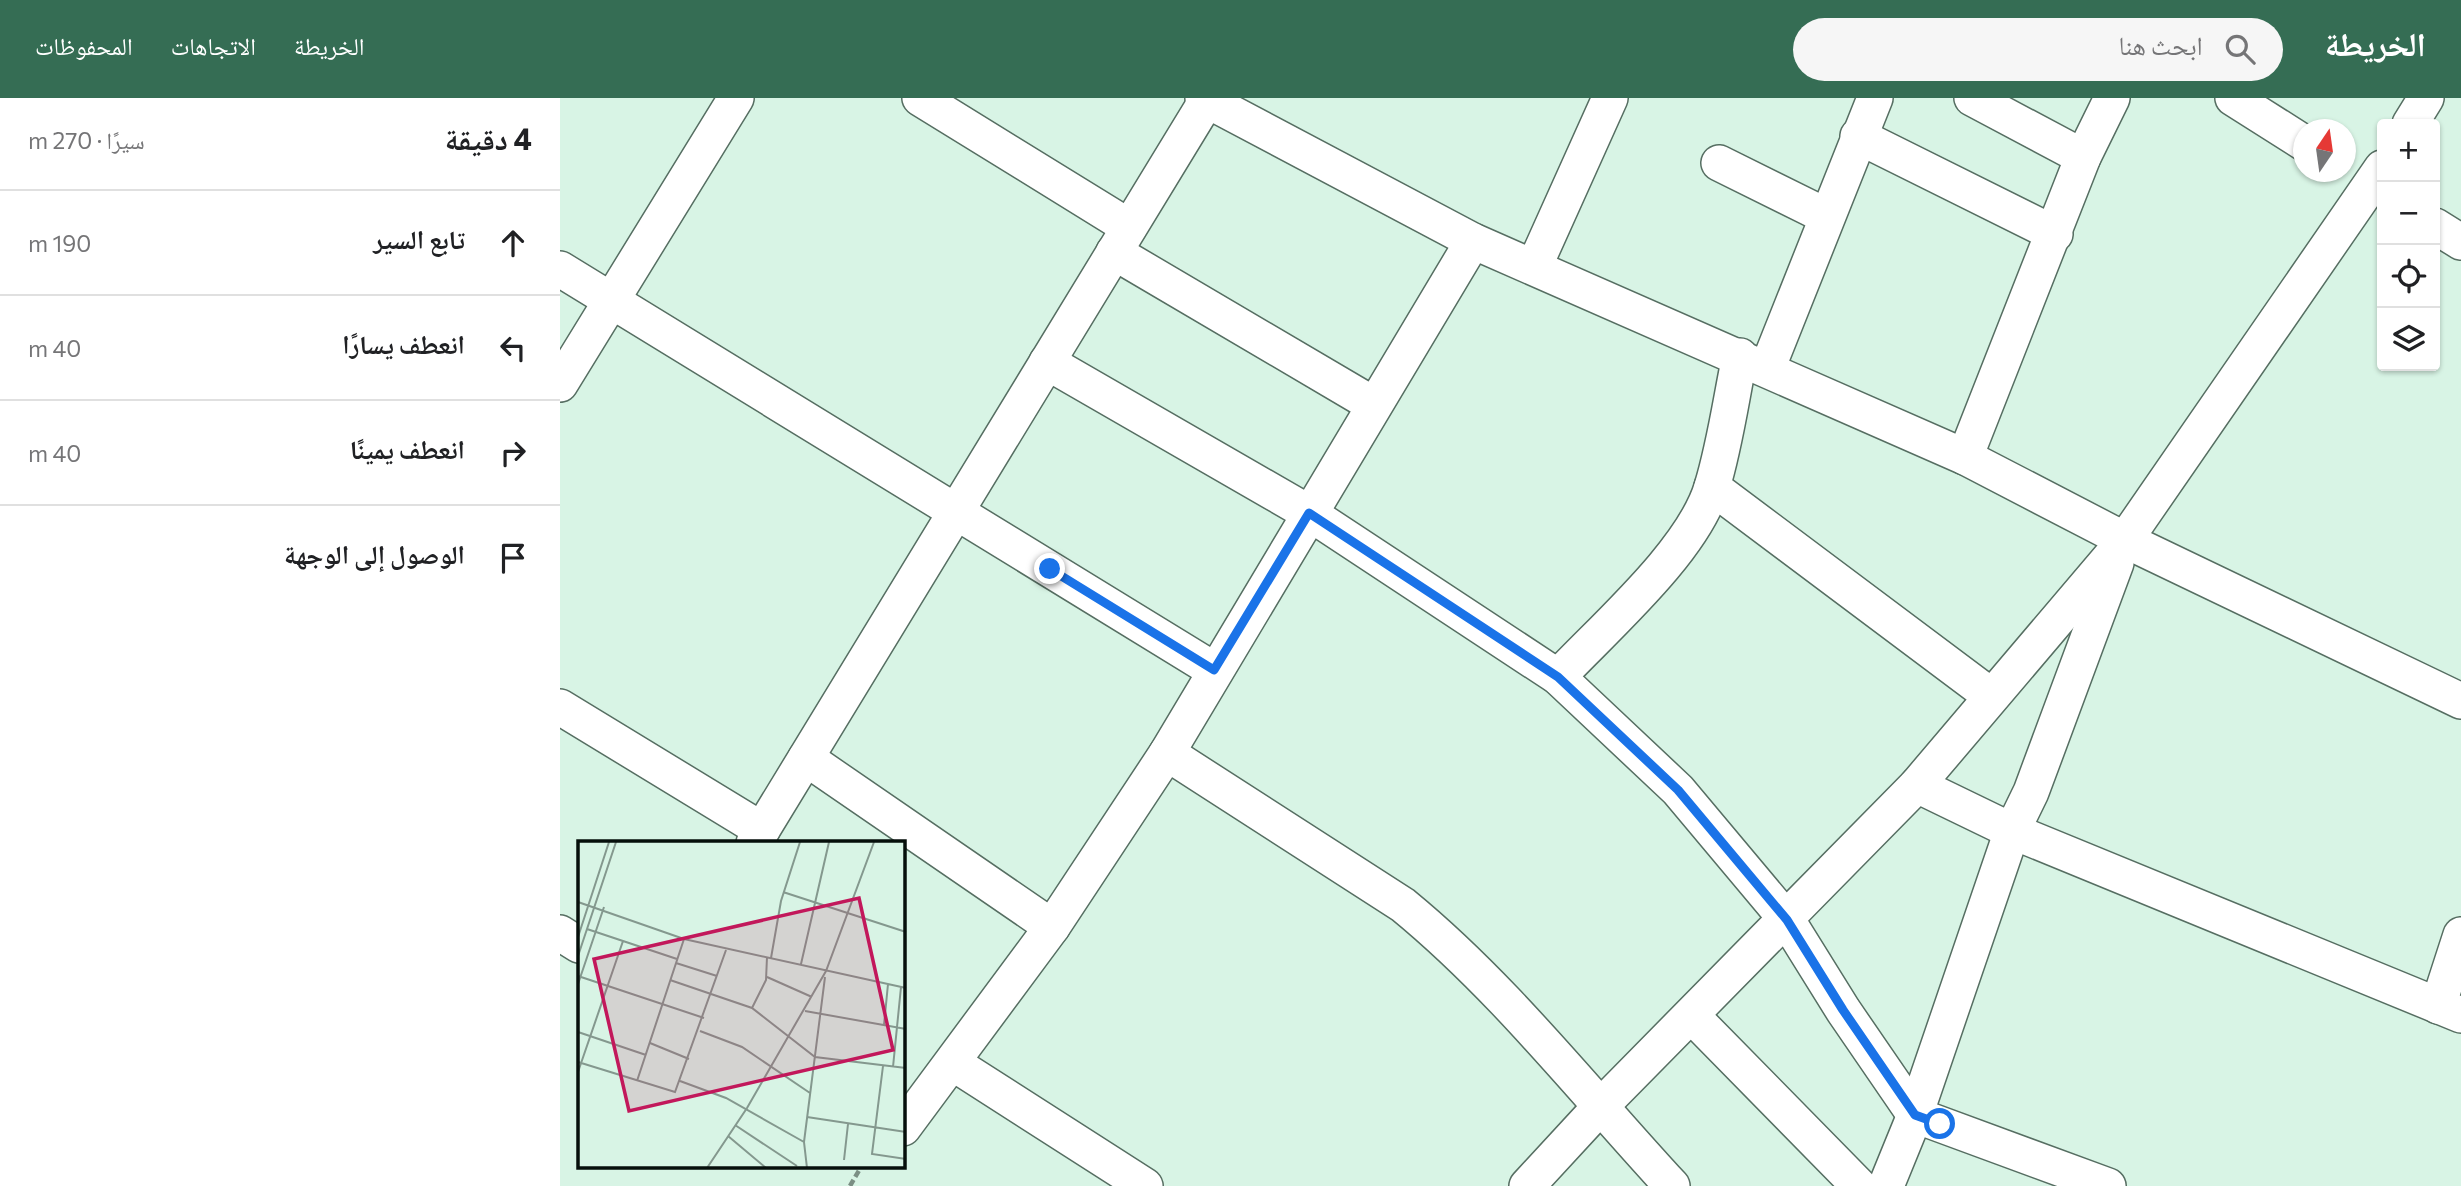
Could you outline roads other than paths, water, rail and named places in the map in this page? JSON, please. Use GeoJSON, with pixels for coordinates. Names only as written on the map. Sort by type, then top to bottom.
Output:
{"type":"FeatureCollection","features":[{"type":"Feature","properties":{"kind":"street"},"geometry":{"type":"LineString","coordinates":[[560,384],[614,302],[736,98]]}},
{"type":"Feature","properties":{"kind":"street"},"geometry":{"type":"LineString","coordinates":[[920,98],[1122,239],[1374,405]]}},
{"type":"Feature","properties":{"kind":"street"},"geometry":{"type":"LineString","coordinates":[[1534,267],[1611,98]]}},
{"type":"Feature","properties":{"kind":"street"},"geometry":{"type":"LineString","coordinates":[[1558,677],[1654,575],[1689,531],[1712,487],[1753,362],[1826,216],[1875,98]]}},
{"type":"Feature","properties":{"kind":"street"},"geometry":{"type":"LineString","coordinates":[[1972,98],[2083,157]]}},
{"type":"Feature","properties":{"kind":"street"},"geometry":{"type":"LineString","coordinates":[[1965,457],[2055,234],[2083,157],[2112,98]]}},
{"type":"Feature","properties":{"kind":"street"},"geometry":{"type":"LineString","coordinates":[[2233,98],[2293,136]]}},
{"type":"Feature","properties":{"kind":"street"},"geometry":{"type":"LineString","coordinates":[[2413,119],[2426,98]]}},
{"type":"Feature","properties":{"kind":"street"},"geometry":{"type":"LineString","coordinates":[[560,707],[758,836],[1205,99],[1473,241],[1965,457],[2125,540],[2461,701]]}},
{"type":"Feature","properties":{"kind":"street"},"geometry":{"type":"LineString","coordinates":[[1858,136],[2055,234]]}},
{"type":"Feature","properties":{"kind":"street"},"geometry":{"type":"LineString","coordinates":[[1719,163],[1826,216]]}},
{"type":"Feature","properties":{"kind":"street"},"geometry":{"type":"LineString","coordinates":[[1527,1186],[1917,785],[2125,540],[2370,179]]}},
{"type":"Feature","properties":{"kind":"street"},"geometry":{"type":"LineString","coordinates":[[2440,229],[2461,242]]}},
{"type":"Feature","properties":{"kind":"street"},"geometry":{"type":"LineString","coordinates":[[905,1125],[1052,927],[1167,753],[1214,670],[1473,241]]}},
{"type":"Feature","properties":{"kind":"street"},"geometry":{"type":"LineString","coordinates":[[560,269],[1214,670]]}},
{"type":"Feature","properties":{"kind":"street"},"geometry":{"type":"LineString","coordinates":[[1047,362],[1309,513],[1558,677],[1678,790],[1787,920],[1843,1010],[1915,1115],[2108,1186]]}},
{"type":"Feature","properties":{"kind":"street"},"geometry":{"type":"LineString","coordinates":[[1712,487],[1991,696]]}},
{"type":"Feature","properties":{"kind":"street"},"geometry":{"type":"LineString","coordinates":[[1886,1186],[1915,1115],[2012,831],[2031,792],[2125,540]]}},
{"type":"Feature","properties":{"kind":"street"},"geometry":{"type":"LineString","coordinates":[[1167,753],[1403,905],[1478,971],[1672,1186]]}},
{"type":"Feature","properties":{"kind":"street"},"geometry":{"type":"LineString","coordinates":[[806,758],[1052,927]]}},
{"type":"Feature","properties":{"kind":"street"},"geometry":{"type":"LineString","coordinates":[[1917,785],[2012,831],[2449,1011],[2461,935]]}},
{"type":"Feature","properties":{"kind":"street"},"geometry":{"type":"LineString","coordinates":[[560,933],[578,944]]}},
{"type":"Feature","properties":{"kind":"street"},"geometry":{"type":"LineString","coordinates":[[1692,1016],[1859,1186]]}},
{"type":"Feature","properties":{"kind":"street"},"geometry":{"type":"LineString","coordinates":[[953,1063],[1145,1186]]}}]}
